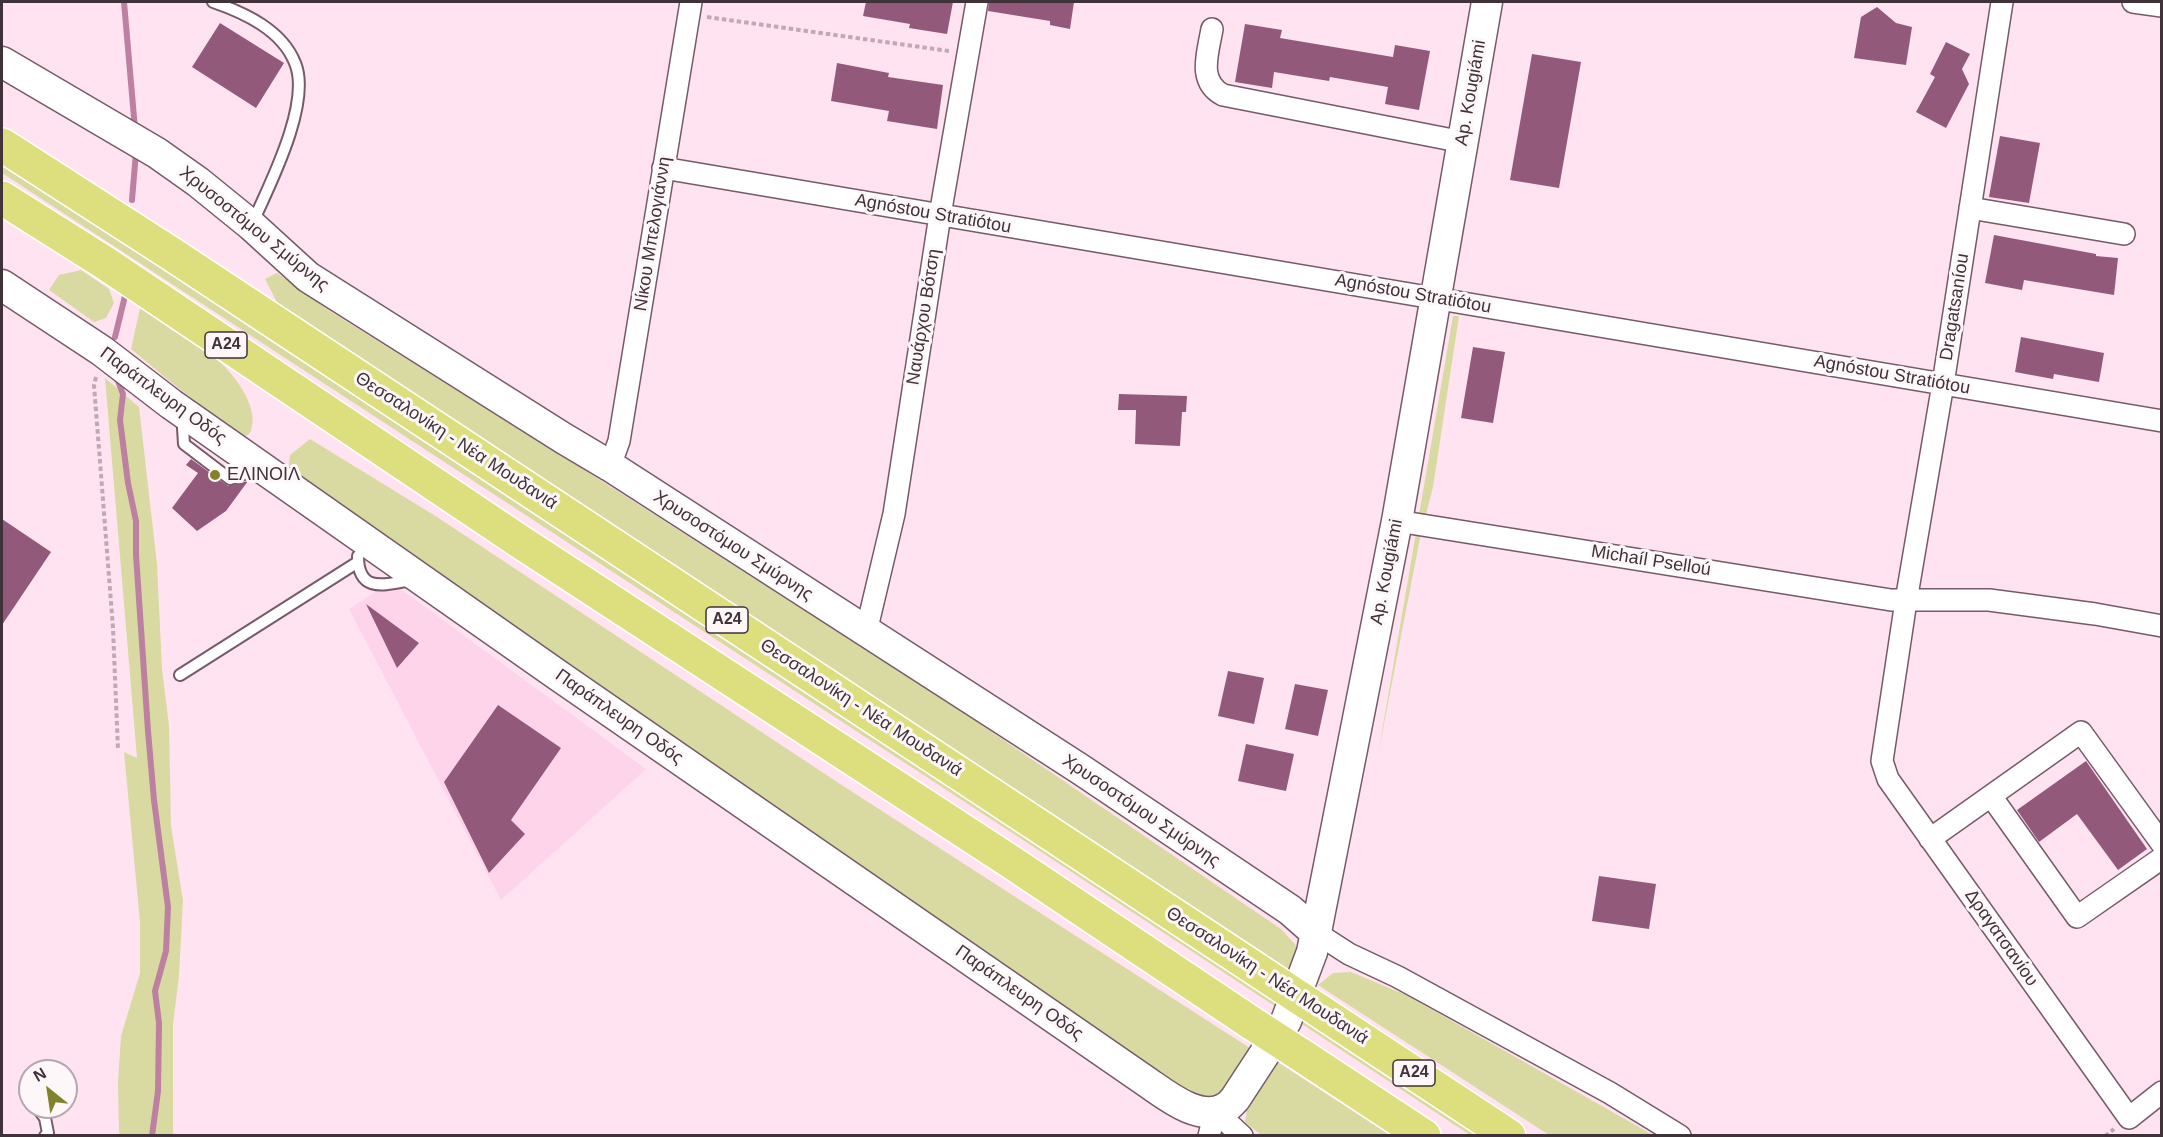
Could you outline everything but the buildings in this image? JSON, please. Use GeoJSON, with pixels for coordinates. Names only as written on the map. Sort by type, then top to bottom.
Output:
{"type":"FeatureCollection","features":[{"type":"Feature","properties":{"kind":"highway","name":"Θεσσαλονίκη - Νέα Μουδανιά"},"geometry":{"type":"LineString","coordinates":[[2,145],[102,208],[1509,1136]]}},
{"type":"Feature","properties":{"kind":"highway","name":"Α24"},"geometry":{"type":"LineString","coordinates":[[2,198],[105,262],[519,541],[1008,860],[1424,1136]]}},
{"type":"Feature","properties":{"kind":"street","name":"Ναυάρχου Βότση"},"geometry":{"type":"LineString","coordinates":[[866,632],[894,514],[940,215],[977,2]]}},
{"type":"Feature","properties":{"kind":"street","name":"Ap. Kougiámi"},"geometry":{"type":"LineString","coordinates":[[1212,1123],[1235,1099],[1286,1021],[1312,952],[1397,520],[1486,2]]}},
{"type":"Feature","properties":{"kind":"street","name":"Dragatsaníou"},"geometry":{"type":"LineString","coordinates":[[1930,839],[1888,779],[1882,761],[2002,2]]}},
{"type":"Feature","properties":{"kind":"street"},"geometry":{"type":"LineString","coordinates":[[2133,2],[2162,6]]}},
{"type":"Feature","properties":{"kind":"street","name":"Νίκου Μπελογιάννη"},"geometry":{"type":"LineString","coordinates":[[610,466],[619,441],[690,8]]}},
{"type":"Feature","properties":{"kind":"street"},"geometry":{"type":"LineString","coordinates":[[1212,29],[1205,69],[1206,77],[1215,91],[1223,95],[1462,142]]}},
{"type":"Feature","properties":{"kind":"street","name":"Χρυσοστόμου Σμύρνης"},"geometry":{"type":"LineString","coordinates":[[2,62],[157,153],[198,182],[251,225],[308,277],[610,466],[1080,769],[1290,910],[1315,932]]}},
{"type":"Feature","properties":{"kind":"street","name":"Agnóstou Stratiótou"},"geometry":{"type":"LineString","coordinates":[[663,168],[2162,421]]}},
{"type":"Feature","properties":{"kind":"street"},"geometry":{"type":"LineString","coordinates":[[1970,208],[2124,234]]}},
{"type":"Feature","properties":{"kind":"street","name":"Παράπλευρη Οδός"},"geometry":{"type":"LineString","coordinates":[[3,289],[102,351],[261,468],[358,548],[420,579],[1166,1094],[1201,1112],[1212,1123]]}},
{"type":"Feature","properties":{"kind":"street","name":"Michaíl Pselloú"},"geometry":{"type":"LineString","coordinates":[[1397,520],[1906,601],[1989,600],[2095,614],[2162,626]]}},
{"type":"Feature","properties":{"kind":"street"},"geometry":{"type":"LineString","coordinates":[[1930,839],[2081,732],[2162,844]]}},
{"type":"Feature","properties":{"kind":"street"},"geometry":{"type":"LineString","coordinates":[[1991,796],[2077,917],[2162,858]]}},
{"type":"Feature","properties":{"kind":"street","name":"Δραγατσανίου"},"geometry":{"type":"LineString","coordinates":[[1930,839],[2128,1118],[2162,1092]]}},
{"type":"Feature","properties":{"kind":"street"},"geometry":{"type":"LineString","coordinates":[[1290,910],[1325,885]]}},
{"type":"Feature","properties":{"kind":"street"},"geometry":{"type":"LineString","coordinates":[[1315,932],[1349,954],[1398,977],[1610,1093],[1680,1136]]}},
{"type":"Feature","properties":{"kind":"street"},"geometry":{"type":"LineString","coordinates":[[1212,1123],[1242,1136]]}},
{"type":"Feature","properties":{"kind":"lane"},"geometry":{"type":"LineString","coordinates":[[213,2],[247,16],[279,38],[296,64],[300,80],[294,120],[286,145],[251,225]]}},
{"type":"Feature","properties":{"kind":"lane"},"geometry":{"type":"LineString","coordinates":[[183,428],[184,444],[230,480],[261,468]]}},
{"type":"Feature","properties":{"kind":"lane"},"geometry":{"type":"LineString","coordinates":[[180,675],[358,548]]}},
{"type":"Feature","properties":{"kind":"lane"},"geometry":{"type":"LineString","coordinates":[[44,1119],[48,1126],[48,1133],[45,1136]]}},
{"type":"Feature","properties":{"kind":"path"},"geometry":{"type":"LineString","coordinates":[[690,8],[968,53]]}},
{"type":"Feature","properties":{"kind":"path"},"geometry":{"type":"LineString","coordinates":[[102,351],[94,385],[113,628],[118,750]]}},
{"type":"Feature","properties":{"kind":"shaded area"},"geometry":{"type":"Polygon","coordinates":[[[391,582],[646,769],[501,900],[349,609],[391,582]]]}},
{"type":"Feature","properties":{"kind":"green space"},"geometry":{"type":"Polygon","coordinates":[[[2,160],[1491,1135],[1470,1135],[2,173],[2,160]]]}},
{"type":"Feature","properties":{"kind":"green space"},"geometry":{"type":"Polygon","coordinates":[[[81,270],[109,289],[114,303],[106,318],[94,322],[49,290],[59,275],[81,270]]]}},
{"type":"Feature","properties":{"kind":"green space"},"geometry":{"type":"Polygon","coordinates":[[[277,273],[328,310],[575,464],[955,707],[1281,929],[1300,950],[1299,976],[279,306],[265,279],[277,273]]]}},
{"type":"Feature","properties":{"kind":"green space"},"geometry":{"type":"Polygon","coordinates":[[[140,308],[226,368],[239,384],[250,404],[253,424],[250,433],[241,436],[131,349],[140,308]]]}},
{"type":"Feature","properties":{"kind":"green space"},"geometry":{"type":"Polygon","coordinates":[[[1453,316],[1459,316],[1433,487],[1420,538],[1378,755],[1453,316]]]}},
{"type":"Feature","properties":{"kind":"green space"},"geometry":{"type":"Polygon","coordinates":[[[105,378],[139,407],[157,564],[162,669],[169,726],[171,826],[183,901],[179,975],[173,1025],[173,1135],[120,1135],[119,1131],[118,1082],[121,1036],[140,973],[140,922],[124,752],[137,758],[105,378]]]}},
{"type":"Feature","properties":{"kind":"green space"},"geometry":{"type":"Polygon","coordinates":[[[310,439],[437,517],[837,782],[1256,1052],[1231,1085],[1216,1094],[1195,1096],[1020,985],[287,478],[290,455],[310,439]]]}},
{"type":"Feature","properties":{"kind":"green space"},"geometry":{"type":"Polygon","coordinates":[[[1351,972],[1406,995],[1653,1135],[1549,1135],[1318,985],[1333,973],[1351,972]]]}},
{"type":"Feature","properties":{"kind":"green space"},"geometry":{"type":"Polygon","coordinates":[[[1276,1061],[1390,1135],[1261,1135],[1245,1122],[1247,1110],[1276,1061]]]}},
{"type":"Feature","properties":{"kind":"waterway"},"geometry":{"type":"LineString","coordinates":[[124,2],[135,129]]}},
{"type":"Feature","properties":{"kind":"waterway"},"geometry":{"type":"LineString","coordinates":[[132,200],[136,152]]}},
{"type":"Feature","properties":{"kind":"waterway"},"geometry":{"type":"LineString","coordinates":[[115,337],[125,296]]}},
{"type":"Feature","properties":{"kind":"waterway"},"geometry":{"type":"LineString","coordinates":[[116,376],[123,394],[120,420],[128,483],[136,521],[136,555],[148,731],[154,800],[168,907],[166,951],[155,991],[159,1023],[158,1091],[152,1136]]}},
{"type":"Feature","properties":{"kind":"place","name":"ΕΛΙΝΟΙΛ"},"geometry":{"type":"Point","coordinates":[215,475]}}]}
